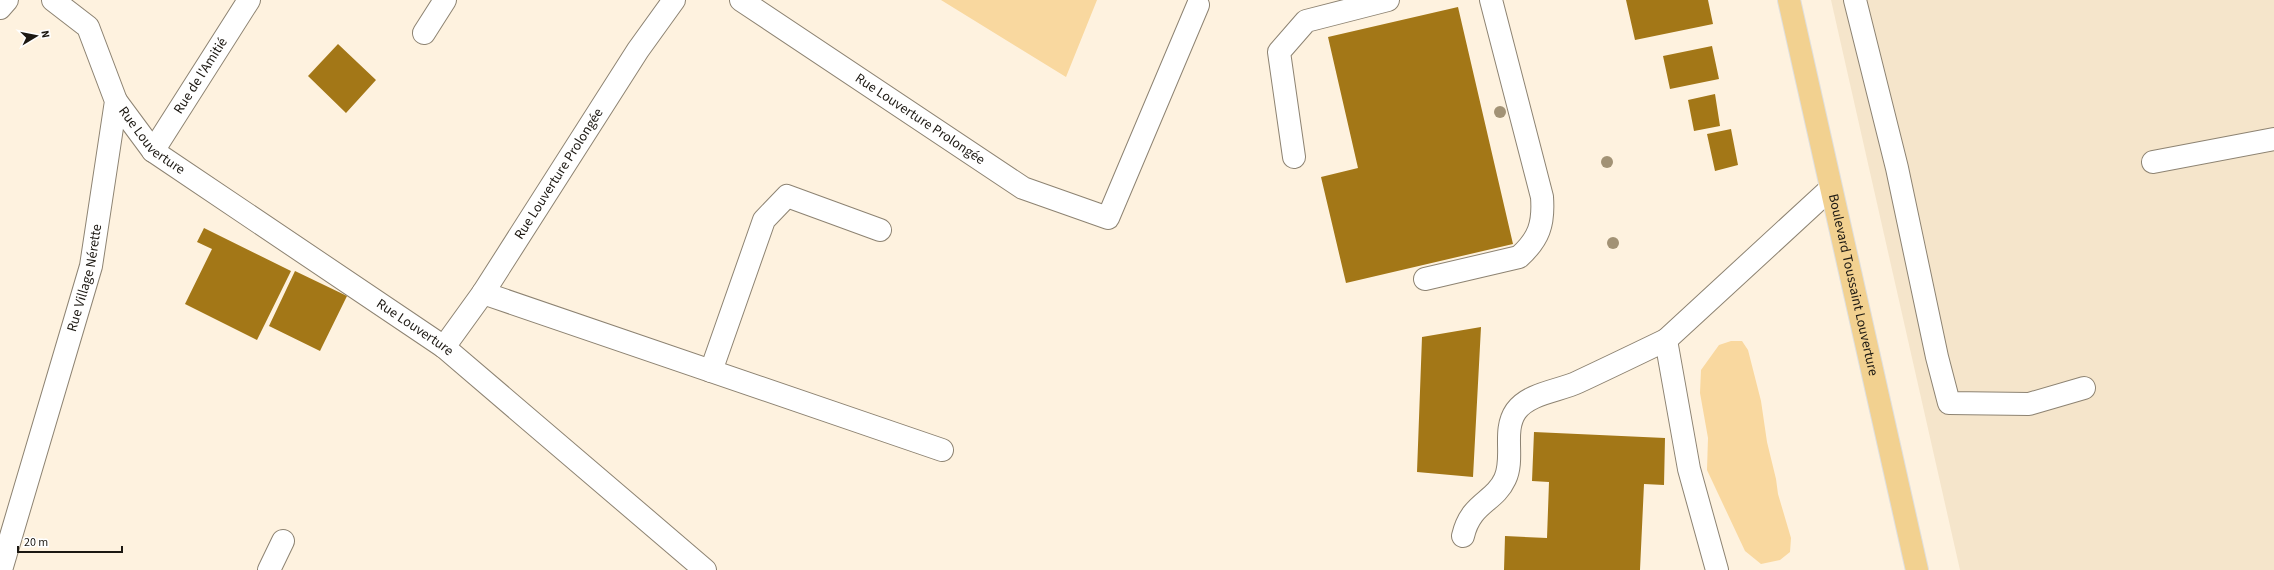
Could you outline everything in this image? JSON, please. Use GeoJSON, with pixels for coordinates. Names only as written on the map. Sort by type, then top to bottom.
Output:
{"type":"FeatureCollection","features":[{"type":"Feature","properties":{"kind":"main road","name":"Boulevard Toussaint Louverture"},"geometry":{"type":"LineString","coordinates":[[1789,0],[1830,189],[1917,570]]}},
{"type":"Feature","properties":{"kind":"street"},"geometry":{"type":"LineString","coordinates":[[0,8],[7,0]]}},
{"type":"Feature","properties":{"kind":"street","name":"Rue Village Nérette"},"geometry":{"type":"LineString","coordinates":[[1,570],[91,266],[116,101],[88,27],[53,0]]}},
{"type":"Feature","properties":{"kind":"street","name":"Rue de l'Amitié"},"geometry":{"type":"LineString","coordinates":[[153,151],[249,0]]}},
{"type":"Feature","properties":{"kind":"street"},"geometry":{"type":"LineString","coordinates":[[424,33],[444,0]]}},
{"type":"Feature","properties":{"kind":"street","name":"Rue Louverture Prolongée"},"geometry":{"type":"LineString","coordinates":[[444,347],[482,293],[638,50],[674,0]]}},
{"type":"Feature","properties":{"kind":"street","name":"Rue Louverture Prolongée"},"geometry":{"type":"LineString","coordinates":[[741,0],[1023,188],[1108,218],[1198,5]]}},
{"type":"Feature","properties":{"kind":"street"},"geometry":{"type":"LineString","coordinates":[[1294,157],[1278,52],[1306,20],[1388,0]]}},
{"type":"Feature","properties":{"kind":"street"},"geometry":{"type":"LineString","coordinates":[[1425,279],[1519,257],[1529,248],[1539,233],[1544,215],[1542,197],[1491,0]]}},
{"type":"Feature","properties":{"kind":"street"},"geometry":{"type":"LineString","coordinates":[[1855,0],[1897,168],[1936,357],[1949,403],[2029,404],[2084,388]]}},
{"type":"Feature","properties":{"kind":"street","name":"Rue Louverture"},"geometry":{"type":"LineString","coordinates":[[116,101],[153,151],[444,347],[705,570]]}},
{"type":"Feature","properties":{"kind":"street"},"geometry":{"type":"LineString","coordinates":[[2153,162],[2274,139]]}},
{"type":"Feature","properties":{"kind":"street"},"geometry":{"type":"LineString","coordinates":[[1463,536],[1466,522],[1473,512],[1498,490],[1506,479],[1510,424],[1516,410],[1533,398],[1576,383],[1666,340],[1830,189]]}},
{"type":"Feature","properties":{"kind":"street"},"geometry":{"type":"LineString","coordinates":[[711,371],[764,220],[787,196],[880,230]]}},
{"type":"Feature","properties":{"kind":"street"},"geometry":{"type":"LineString","coordinates":[[482,293],[942,450]]}},
{"type":"Feature","properties":{"kind":"street"},"geometry":{"type":"LineString","coordinates":[[1666,340],[1689,468],[1717,570]]}},
{"type":"Feature","properties":{"kind":"street"},"geometry":{"type":"LineString","coordinates":[[269,570],[283,541]]}},
{"type":"Feature","properties":{"kind":"shaded area"},"geometry":{"type":"Polygon","coordinates":[[[941,0],[1097,0],[1066,77],[941,0]]]}},
{"type":"Feature","properties":{"kind":"shaded area"},"geometry":{"type":"Polygon","coordinates":[[[1831,0],[2274,0],[2274,570],[1960,570],[1831,0]]]}},
{"type":"Feature","properties":{"kind":"shaded area"},"geometry":{"type":"Polygon","coordinates":[[[1731,341],[1742,341],[1748,350],[1761,401],[1767,442],[1778,494],[1791,538],[1790,552],[1780,560],[1761,564],[1745,551],[1707,470],[1708,438],[1700,393],[1701,370],[1719,345],[1731,341]]]}},
{"type":"Feature","properties":{"kind":"building"},"geometry":{"type":"Polygon","coordinates":[[[1626,0],[1708,0],[1713,24],[1635,40],[1626,0]]]}},
{"type":"Feature","properties":{"kind":"building"},"geometry":{"type":"Polygon","coordinates":[[[1458,7],[1513,244],[1346,283],[1321,177],[1358,168],[1328,37],[1458,7]]]}},
{"type":"Feature","properties":{"kind":"building"},"geometry":{"type":"Polygon","coordinates":[[[338,44],[376,80],[346,113],[308,76],[338,44]]]}},
{"type":"Feature","properties":{"kind":"building"},"geometry":{"type":"Polygon","coordinates":[[[1712,46],[1719,79],[1670,89],[1663,56],[1712,46]]]}},
{"type":"Feature","properties":{"kind":"building"},"geometry":{"type":"Polygon","coordinates":[[[1715,94],[1720,126],[1694,131],[1688,100],[1715,94]]]}},
{"type":"Feature","properties":{"kind":"building"},"geometry":{"type":"Polygon","coordinates":[[[1731,129],[1738,165],[1715,171],[1707,134],[1731,129]]]}},
{"type":"Feature","properties":{"kind":"building"},"geometry":{"type":"Polygon","coordinates":[[[204,228],[291,271],[257,340],[185,304],[212,249],[197,242],[204,228]]]}},
{"type":"Feature","properties":{"kind":"building"},"geometry":{"type":"Polygon","coordinates":[[[295,271],[347,296],[320,351],[269,326],[295,271]]]}},
{"type":"Feature","properties":{"kind":"building"},"geometry":{"type":"Polygon","coordinates":[[[1481,327],[1473,477],[1417,472],[1422,337],[1481,327]]]}},
{"type":"Feature","properties":{"kind":"building"},"geometry":{"type":"Polygon","coordinates":[[[1534,432],[1665,438],[1664,485],[1644,484],[1640,570],[1504,570],[1505,536],[1547,538],[1549,482],[1532,481],[1534,432]]]}}]}
